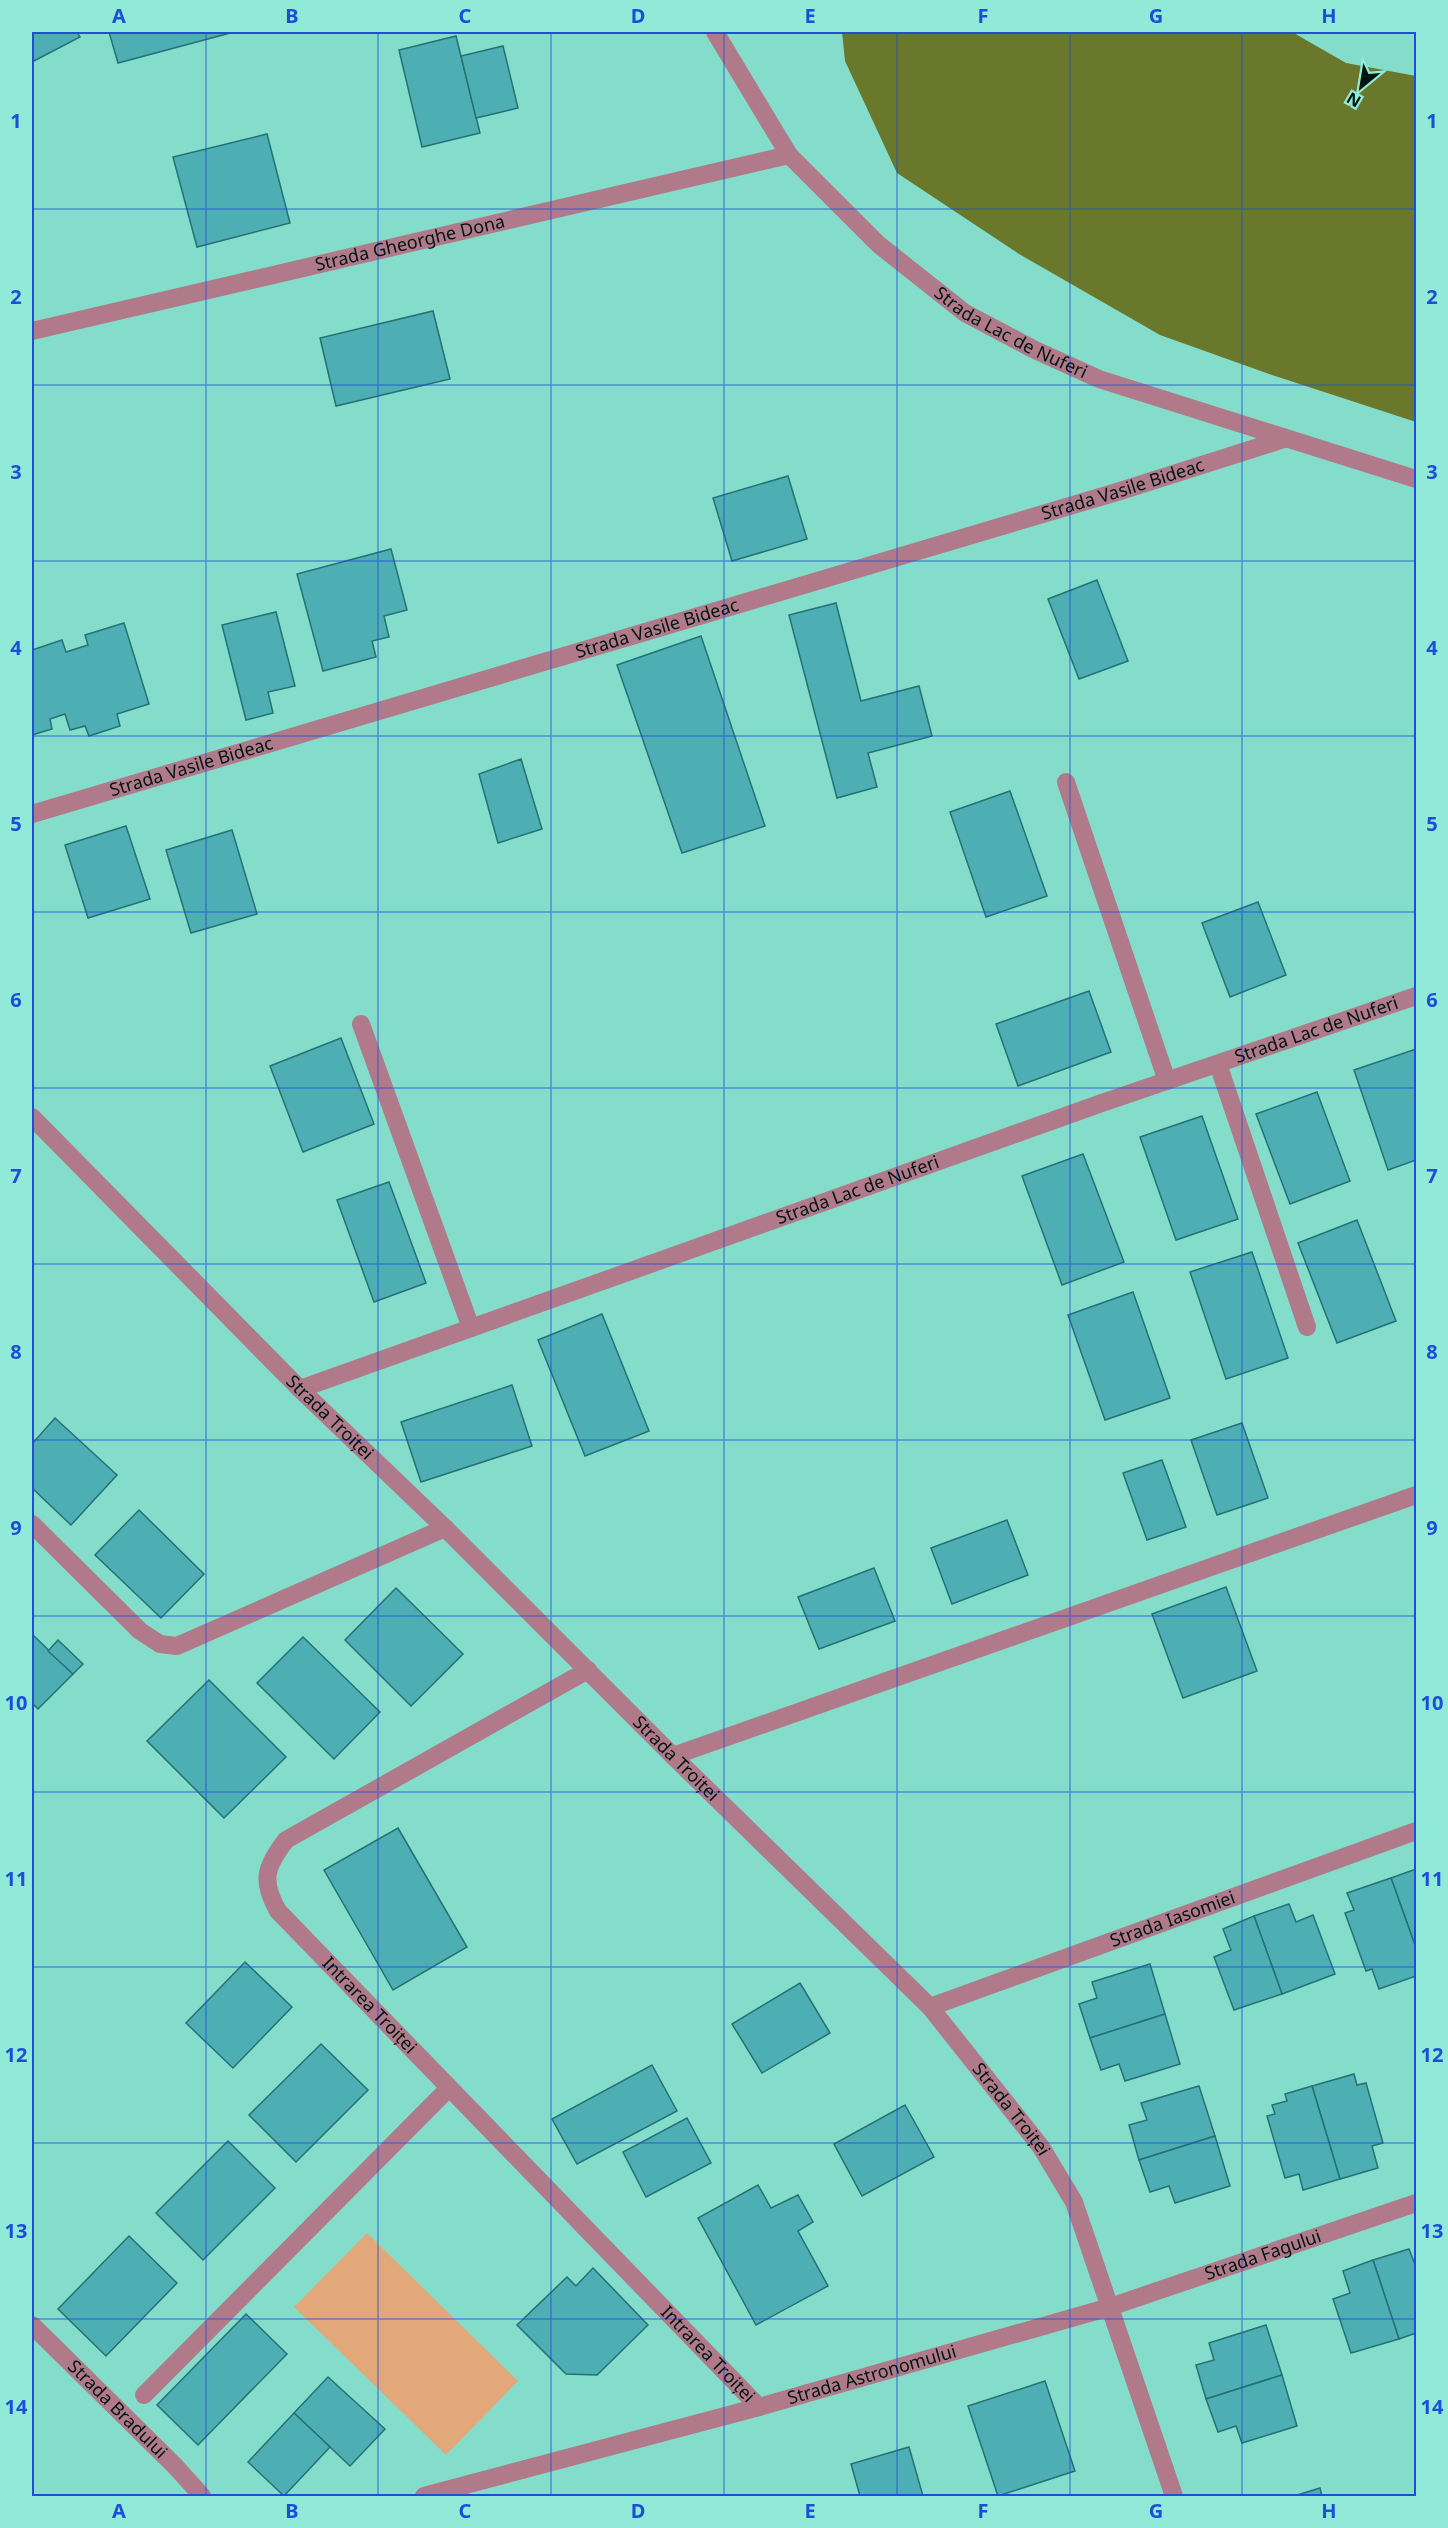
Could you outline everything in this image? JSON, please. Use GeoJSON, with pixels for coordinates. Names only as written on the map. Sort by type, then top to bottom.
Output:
{"type":"FeatureCollection","features":[{"type":"Feature","properties":{"kind":"street","name":"Strada Lac de Nuferi"},"geometry":{"type":"LineString","coordinates":[[715,32],[789,155],[878,244],[965,313],[1035,350],[1099,379],[1284,439],[1416,478]]}},
{"type":"Feature","properties":{"kind":"street","name":"Strada Gheorghe Dona"},"geometry":{"type":"LineString","coordinates":[[32,331],[789,155]]}},
{"type":"Feature","properties":{"kind":"street","name":"Strada Vasile Bideac"},"geometry":{"type":"LineString","coordinates":[[32,814],[1106,495],[1284,439]]}},
{"type":"Feature","properties":{"kind":"street"},"geometry":{"type":"LineString","coordinates":[[1066,782],[1167,1081]]}},
{"type":"Feature","properties":{"kind":"street","name":"Strada Lac de Nuferi"},"geometry":{"type":"LineString","coordinates":[[300,1389],[1167,1081],[1416,996]]}},
{"type":"Feature","properties":{"kind":"street"},"geometry":{"type":"LineString","coordinates":[[361,1024],[471,1328]]}},
{"type":"Feature","properties":{"kind":"street"},"geometry":{"type":"LineString","coordinates":[[1218,1064],[1307,1328]]}},
{"type":"Feature","properties":{"kind":"street","name":"Strada Troiței"},"geometry":{"type":"LineString","coordinates":[[32,1117],[300,1389],[446,1528],[673,1756],[930,2007],[1041,2146],[1074,2202],[1174,2496]]}},
{"type":"Feature","properties":{"kind":"street"},"geometry":{"type":"LineString","coordinates":[[673,1756],[1416,1495]]}},
{"type":"Feature","properties":{"kind":"street"},"geometry":{"type":"LineString","coordinates":[[32,1524],[140,1631],[160,1644],[177,1646],[446,1528]]}},
{"type":"Feature","properties":{"kind":"street","name":"Intrarea Troiței"},"geometry":{"type":"LineString","coordinates":[[588,1670],[286,1840],[275,1854],[266,1874],[269,1895],[278,1911],[759,2407]]}},
{"type":"Feature","properties":{"kind":"street","name":"Strada Iasomiei"},"geometry":{"type":"LineString","coordinates":[[930,2007],[1416,1831]]}},
{"type":"Feature","properties":{"kind":"street"},"geometry":{"type":"LineString","coordinates":[[144,2395],[449,2088]]}},
{"type":"Feature","properties":{"kind":"street","name":"Strada Fagului"},"geometry":{"type":"LineString","coordinates":[[1110,2307],[1416,2203]]}},
{"type":"Feature","properties":{"kind":"street","name":"Strada Astronomului"},"geometry":{"type":"LineString","coordinates":[[424,2496],[759,2407],[1110,2307]]}},
{"type":"Feature","properties":{"kind":"street","name":"Strada Bradului"},"geometry":{"type":"LineString","coordinates":[[32,2325],[175,2466],[202,2496]]}},
{"type":"Feature","properties":{"kind":"shaded area"},"geometry":{"type":"Polygon","coordinates":[[[842,32],[1292,32],[1346,63],[1416,76],[1416,422],[1272,375],[1160,335],[1019,254],[897,173],[845,61],[842,32]]]}},
{"type":"Feature","properties":{"kind":"shaded area"},"geometry":{"type":"Polygon","coordinates":[[[367,2233],[518,2381],[446,2455],[294,2307],[367,2233]]]}},
{"type":"Feature","properties":{"kind":"building"},"geometry":{"type":"Polygon","coordinates":[[[32,32],[77,32],[80,37],[32,62],[32,32]]]}},
{"type":"Feature","properties":{"kind":"building"},"geometry":{"type":"Polygon","coordinates":[[[109,32],[234,32],[118,63],[109,32]]]}},
{"type":"Feature","properties":{"kind":"building"},"geometry":{"type":"Polygon","coordinates":[[[456,36],[480,133],[422,147],[399,50],[456,36]]]}},
{"type":"Feature","properties":{"kind":"building"},"geometry":{"type":"Polygon","coordinates":[[[503,46],[518,108],[476,118],[461,56],[503,46]]]}},
{"type":"Feature","properties":{"kind":"building"},"geometry":{"type":"Polygon","coordinates":[[[267,134],[290,223],[197,247],[173,157],[267,134]]]}},
{"type":"Feature","properties":{"kind":"building"},"geometry":{"type":"Polygon","coordinates":[[[433,311],[450,379],[336,406],[320,338],[433,311]]]}},
{"type":"Feature","properties":{"kind":"building"},"geometry":{"type":"Polygon","coordinates":[[[788,476],[807,539],[732,561],[713,498],[788,476]]]}},
{"type":"Feature","properties":{"kind":"building"},"geometry":{"type":"Polygon","coordinates":[[[391,549],[407,610],[384,616],[389,637],[372,641],[376,657],[323,671],[297,574],[391,549]]]}},
{"type":"Feature","properties":{"kind":"building"},"geometry":{"type":"Polygon","coordinates":[[[1097,580],[1128,661],[1079,679],[1048,599],[1097,580]]]}},
{"type":"Feature","properties":{"kind":"building"},"geometry":{"type":"Polygon","coordinates":[[[836,603],[861,701],[919,686],[932,736],[868,753],[877,787],[837,798],[789,615],[836,603]]]}},
{"type":"Feature","properties":{"kind":"building"},"geometry":{"type":"Polygon","coordinates":[[[276,612],[295,686],[268,692],[273,713],[246,720],[222,625],[276,612]]]}},
{"type":"Feature","properties":{"kind":"building"},"geometry":{"type":"Polygon","coordinates":[[[124,623],[149,704],[117,714],[120,726],[89,736],[85,726],[70,730],[65,714],[50,719],[52,729],[32,735],[32,650],[62,640],[66,652],[88,645],[85,635],[124,623]]]}},
{"type":"Feature","properties":{"kind":"building"},"geometry":{"type":"Polygon","coordinates":[[[701,636],[765,826],[682,853],[617,665],[701,636]]]}},
{"type":"Feature","properties":{"kind":"building"},"geometry":{"type":"Polygon","coordinates":[[[521,759],[542,829],[498,843],[479,774],[521,759]]]}},
{"type":"Feature","properties":{"kind":"building"},"geometry":{"type":"Polygon","coordinates":[[[1010,791],[1047,896],[986,917],[950,812],[1010,791]]]}},
{"type":"Feature","properties":{"kind":"building"},"geometry":{"type":"Polygon","coordinates":[[[126,826],[150,899],[88,918],[65,845],[126,826]]]}},
{"type":"Feature","properties":{"kind":"building"},"geometry":{"type":"Polygon","coordinates":[[[232,830],[257,914],[191,933],[166,850],[232,830]]]}},
{"type":"Feature","properties":{"kind":"building"},"geometry":{"type":"Polygon","coordinates":[[[1258,902],[1286,975],[1230,997],[1202,923],[1258,902]]]}},
{"type":"Feature","properties":{"kind":"building"},"geometry":{"type":"Polygon","coordinates":[[[1089,991],[1111,1052],[1018,1086],[996,1024],[1089,991]]]}},
{"type":"Feature","properties":{"kind":"building"},"geometry":{"type":"Polygon","coordinates":[[[341,1038],[374,1124],[303,1152],[270,1066],[341,1038]]]}},
{"type":"Feature","properties":{"kind":"building"},"geometry":{"type":"Polygon","coordinates":[[[1416,1049],[1416,1160],[1388,1170],[1354,1070],[1416,1049]]]}},
{"type":"Feature","properties":{"kind":"building"},"geometry":{"type":"Polygon","coordinates":[[[1317,1092],[1350,1181],[1290,1204],[1256,1114],[1317,1092]]]}},
{"type":"Feature","properties":{"kind":"building"},"geometry":{"type":"Polygon","coordinates":[[[1202,1116],[1238,1219],[1176,1240],[1140,1137],[1202,1116]]]}},
{"type":"Feature","properties":{"kind":"building"},"geometry":{"type":"Polygon","coordinates":[[[1083,1154],[1124,1262],[1062,1285],[1022,1176],[1083,1154]]]}},
{"type":"Feature","properties":{"kind":"building"},"geometry":{"type":"Polygon","coordinates":[[[389,1182],[426,1283],[374,1302],[337,1200],[389,1182]]]}},
{"type":"Feature","properties":{"kind":"building"},"geometry":{"type":"Polygon","coordinates":[[[1357,1220],[1396,1321],[1337,1343],[1298,1243],[1357,1220]]]}},
{"type":"Feature","properties":{"kind":"building"},"geometry":{"type":"Polygon","coordinates":[[[1252,1252],[1288,1358],[1226,1379],[1190,1272],[1252,1252]]]}},
{"type":"Feature","properties":{"kind":"building"},"geometry":{"type":"Polygon","coordinates":[[[1133,1292],[1170,1398],[1105,1420],[1068,1315],[1133,1292]]]}},
{"type":"Feature","properties":{"kind":"building"},"geometry":{"type":"Polygon","coordinates":[[[602,1314],[649,1431],[585,1456],[538,1340],[602,1314]]]}},
{"type":"Feature","properties":{"kind":"building"},"geometry":{"type":"Polygon","coordinates":[[[512,1385],[532,1446],[421,1482],[401,1422],[512,1385]]]}},
{"type":"Feature","properties":{"kind":"building"},"geometry":{"type":"Polygon","coordinates":[[[55,1418],[117,1475],[71,1525],[32,1488],[32,1444],[55,1418]]]}},
{"type":"Feature","properties":{"kind":"building"},"geometry":{"type":"Polygon","coordinates":[[[1242,1423],[1268,1498],[1217,1515],[1191,1440],[1242,1423]]]}},
{"type":"Feature","properties":{"kind":"building"},"geometry":{"type":"Polygon","coordinates":[[[1162,1460],[1186,1527],[1147,1540],[1123,1473],[1162,1460]]]}},
{"type":"Feature","properties":{"kind":"building"},"geometry":{"type":"Polygon","coordinates":[[[139,1510],[204,1574],[161,1618],[95,1555],[139,1510]]]}},
{"type":"Feature","properties":{"kind":"building"},"geometry":{"type":"Polygon","coordinates":[[[1007,1520],[1028,1575],[952,1604],[931,1548],[1007,1520]]]}},
{"type":"Feature","properties":{"kind":"building"},"geometry":{"type":"Polygon","coordinates":[[[874,1568],[895,1621],[819,1649],[798,1597],[874,1568]]]}},
{"type":"Feature","properties":{"kind":"building"},"geometry":{"type":"Polygon","coordinates":[[[1226,1587],[1257,1671],[1183,1698],[1152,1614],[1226,1587]]]}},
{"type":"Feature","properties":{"kind":"building"},"geometry":{"type":"Polygon","coordinates":[[[396,1588],[463,1654],[411,1706],[345,1640],[396,1588]]]}},
{"type":"Feature","properties":{"kind":"building"},"geometry":{"type":"Polygon","coordinates":[[[32,1634],[73,1674],[38,1709],[32,1703],[32,1634]]]}},
{"type":"Feature","properties":{"kind":"building"},"geometry":{"type":"Polygon","coordinates":[[[303,1637],[380,1712],[334,1759],[257,1683],[303,1637]]]}},
{"type":"Feature","properties":{"kind":"building"},"geometry":{"type":"Polygon","coordinates":[[[58,1640],[83,1664],[73,1674],[48,1651],[58,1640]]]}},
{"type":"Feature","properties":{"kind":"building"},"geometry":{"type":"Polygon","coordinates":[[[209,1680],[286,1757],[224,1818],[147,1741],[209,1680]]]}},
{"type":"Feature","properties":{"kind":"building"},"geometry":{"type":"Polygon","coordinates":[[[398,1828],[467,1947],[393,1990],[324,1870],[398,1828]]]}},
{"type":"Feature","properties":{"kind":"building"},"geometry":{"type":"Polygon","coordinates":[[[1416,1869],[1416,1948],[1391,1878],[1416,1869]]]}},
{"type":"Feature","properties":{"kind":"building"},"geometry":{"type":"Polygon","coordinates":[[[1391,1878],[1416,1948],[1416,1976],[1379,1989],[1372,1969],[1366,1971],[1345,1913],[1354,1910],[1347,1893],[1391,1878]]]}},
{"type":"Feature","properties":{"kind":"building"},"geometry":{"type":"Polygon","coordinates":[[[1289,1904],[1296,1922],[1313,1915],[1335,1974],[1282,1994],[1254,1916],[1289,1904]]]}},
{"type":"Feature","properties":{"kind":"building"},"geometry":{"type":"Polygon","coordinates":[[[1254,1916],[1282,1994],[1234,2010],[1214,1957],[1231,1950],[1223,1929],[1254,1916]]]}},
{"type":"Feature","properties":{"kind":"building"},"geometry":{"type":"Polygon","coordinates":[[[245,1962],[292,2007],[233,2068],[186,2023],[245,1962]]]}},
{"type":"Feature","properties":{"kind":"building"},"geometry":{"type":"Polygon","coordinates":[[[1150,1964],[1165,2014],[1090,2038],[1079,2004],[1097,1998],[1092,1982],[1150,1964]]]}},
{"type":"Feature","properties":{"kind":"building"},"geometry":{"type":"Polygon","coordinates":[[[800,1983],[830,2033],[762,2073],[732,2024],[800,1983]]]}},
{"type":"Feature","properties":{"kind":"building"},"geometry":{"type":"Polygon","coordinates":[[[1165,2014],[1180,2064],[1125,2081],[1119,2064],[1101,2070],[1090,2038],[1165,2014]]]}},
{"type":"Feature","properties":{"kind":"building"},"geometry":{"type":"Polygon","coordinates":[[[321,2044],[368,2090],[296,2162],[249,2115],[321,2044]]]}},
{"type":"Feature","properties":{"kind":"building"},"geometry":{"type":"Polygon","coordinates":[[[652,2065],[677,2111],[577,2164],[552,2119],[652,2065]]]}},
{"type":"Feature","properties":{"kind":"building"},"geometry":{"type":"Polygon","coordinates":[[[1354,2074],[1357,2085],[1366,2083],[1383,2143],[1372,2146],[1378,2168],[1340,2179],[1312,2086],[1354,2074]]]}},
{"type":"Feature","properties":{"kind":"building"},"geometry":{"type":"Polygon","coordinates":[[[1199,2086],[1215,2136],[1139,2160],[1129,2125],[1147,2120],[1141,2103],[1199,2086]]]}},
{"type":"Feature","properties":{"kind":"building"},"geometry":{"type":"Polygon","coordinates":[[[1312,2086],[1340,2179],[1303,2190],[1299,2174],[1285,2178],[1267,2116],[1275,2114],[1272,2105],[1287,2101],[1285,2094],[1312,2086]]]}},
{"type":"Feature","properties":{"kind":"building"},"geometry":{"type":"Polygon","coordinates":[[[905,2105],[934,2157],[862,2196],[834,2144],[905,2105]]]}},
{"type":"Feature","properties":{"kind":"building"},"geometry":{"type":"Polygon","coordinates":[[[687,2118],[711,2163],[646,2197],[623,2152],[687,2118]]]}},
{"type":"Feature","properties":{"kind":"building"},"geometry":{"type":"Polygon","coordinates":[[[1215,2136],[1230,2186],[1175,2203],[1169,2186],[1150,2192],[1139,2160],[1215,2136]]]}},
{"type":"Feature","properties":{"kind":"building"},"geometry":{"type":"Polygon","coordinates":[[[228,2141],[275,2188],[203,2260],[156,2213],[228,2141]]]}},
{"type":"Feature","properties":{"kind":"building"},"geometry":{"type":"Polygon","coordinates":[[[758,2185],[771,2208],[798,2195],[813,2222],[798,2231],[828,2286],[756,2325],[698,2218],[758,2185]]]}},
{"type":"Feature","properties":{"kind":"building"},"geometry":{"type":"Polygon","coordinates":[[[129,2236],[177,2283],[106,2356],[58,2309],[129,2236]]]}},
{"type":"Feature","properties":{"kind":"building"},"geometry":{"type":"Polygon","coordinates":[[[1409,2249],[1416,2267],[1416,2333],[1399,2339],[1373,2260],[1409,2249]]]}},
{"type":"Feature","properties":{"kind":"building"},"geometry":{"type":"Polygon","coordinates":[[[1373,2260],[1399,2339],[1351,2353],[1333,2299],[1350,2293],[1343,2271],[1373,2260]]]}},
{"type":"Feature","properties":{"kind":"building"},"geometry":{"type":"Polygon","coordinates":[[[593,2268],[648,2325],[597,2375],[566,2374],[517,2325],[567,2277],[576,2286],[593,2268]]]}},
{"type":"Feature","properties":{"kind":"building"},"geometry":{"type":"Polygon","coordinates":[[[246,2314],[287,2354],[198,2445],[157,2405],[246,2314]]]}},
{"type":"Feature","properties":{"kind":"building"},"geometry":{"type":"Polygon","coordinates":[[[1266,2325],[1282,2375],[1206,2399],[1196,2365],[1214,2360],[1209,2343],[1266,2325]]]}},
{"type":"Feature","properties":{"kind":"building"},"geometry":{"type":"Polygon","coordinates":[[[1282,2375],[1297,2426],[1242,2443],[1236,2426],[1218,2432],[1206,2399],[1282,2375]]]}},
{"type":"Feature","properties":{"kind":"building"},"geometry":{"type":"Polygon","coordinates":[[[328,2377],[385,2429],[350,2466],[294,2413],[328,2377]]]}},
{"type":"Feature","properties":{"kind":"building"},"geometry":{"type":"Polygon","coordinates":[[[1045,2381],[1075,2471],[998,2496],[968,2406],[1045,2381]]]}},
{"type":"Feature","properties":{"kind":"building"},"geometry":{"type":"Polygon","coordinates":[[[294,2413],[330,2447],[284,2496],[248,2462],[294,2413]]]}},
{"type":"Feature","properties":{"kind":"building"},"geometry":{"type":"Polygon","coordinates":[[[909,2447],[923,2496],[860,2496],[851,2464],[909,2447]]]}},
{"type":"Feature","properties":{"kind":"building"},"geometry":{"type":"Polygon","coordinates":[[[1320,2488],[1322,2496],[1294,2496],[1320,2488]]]}}]}
